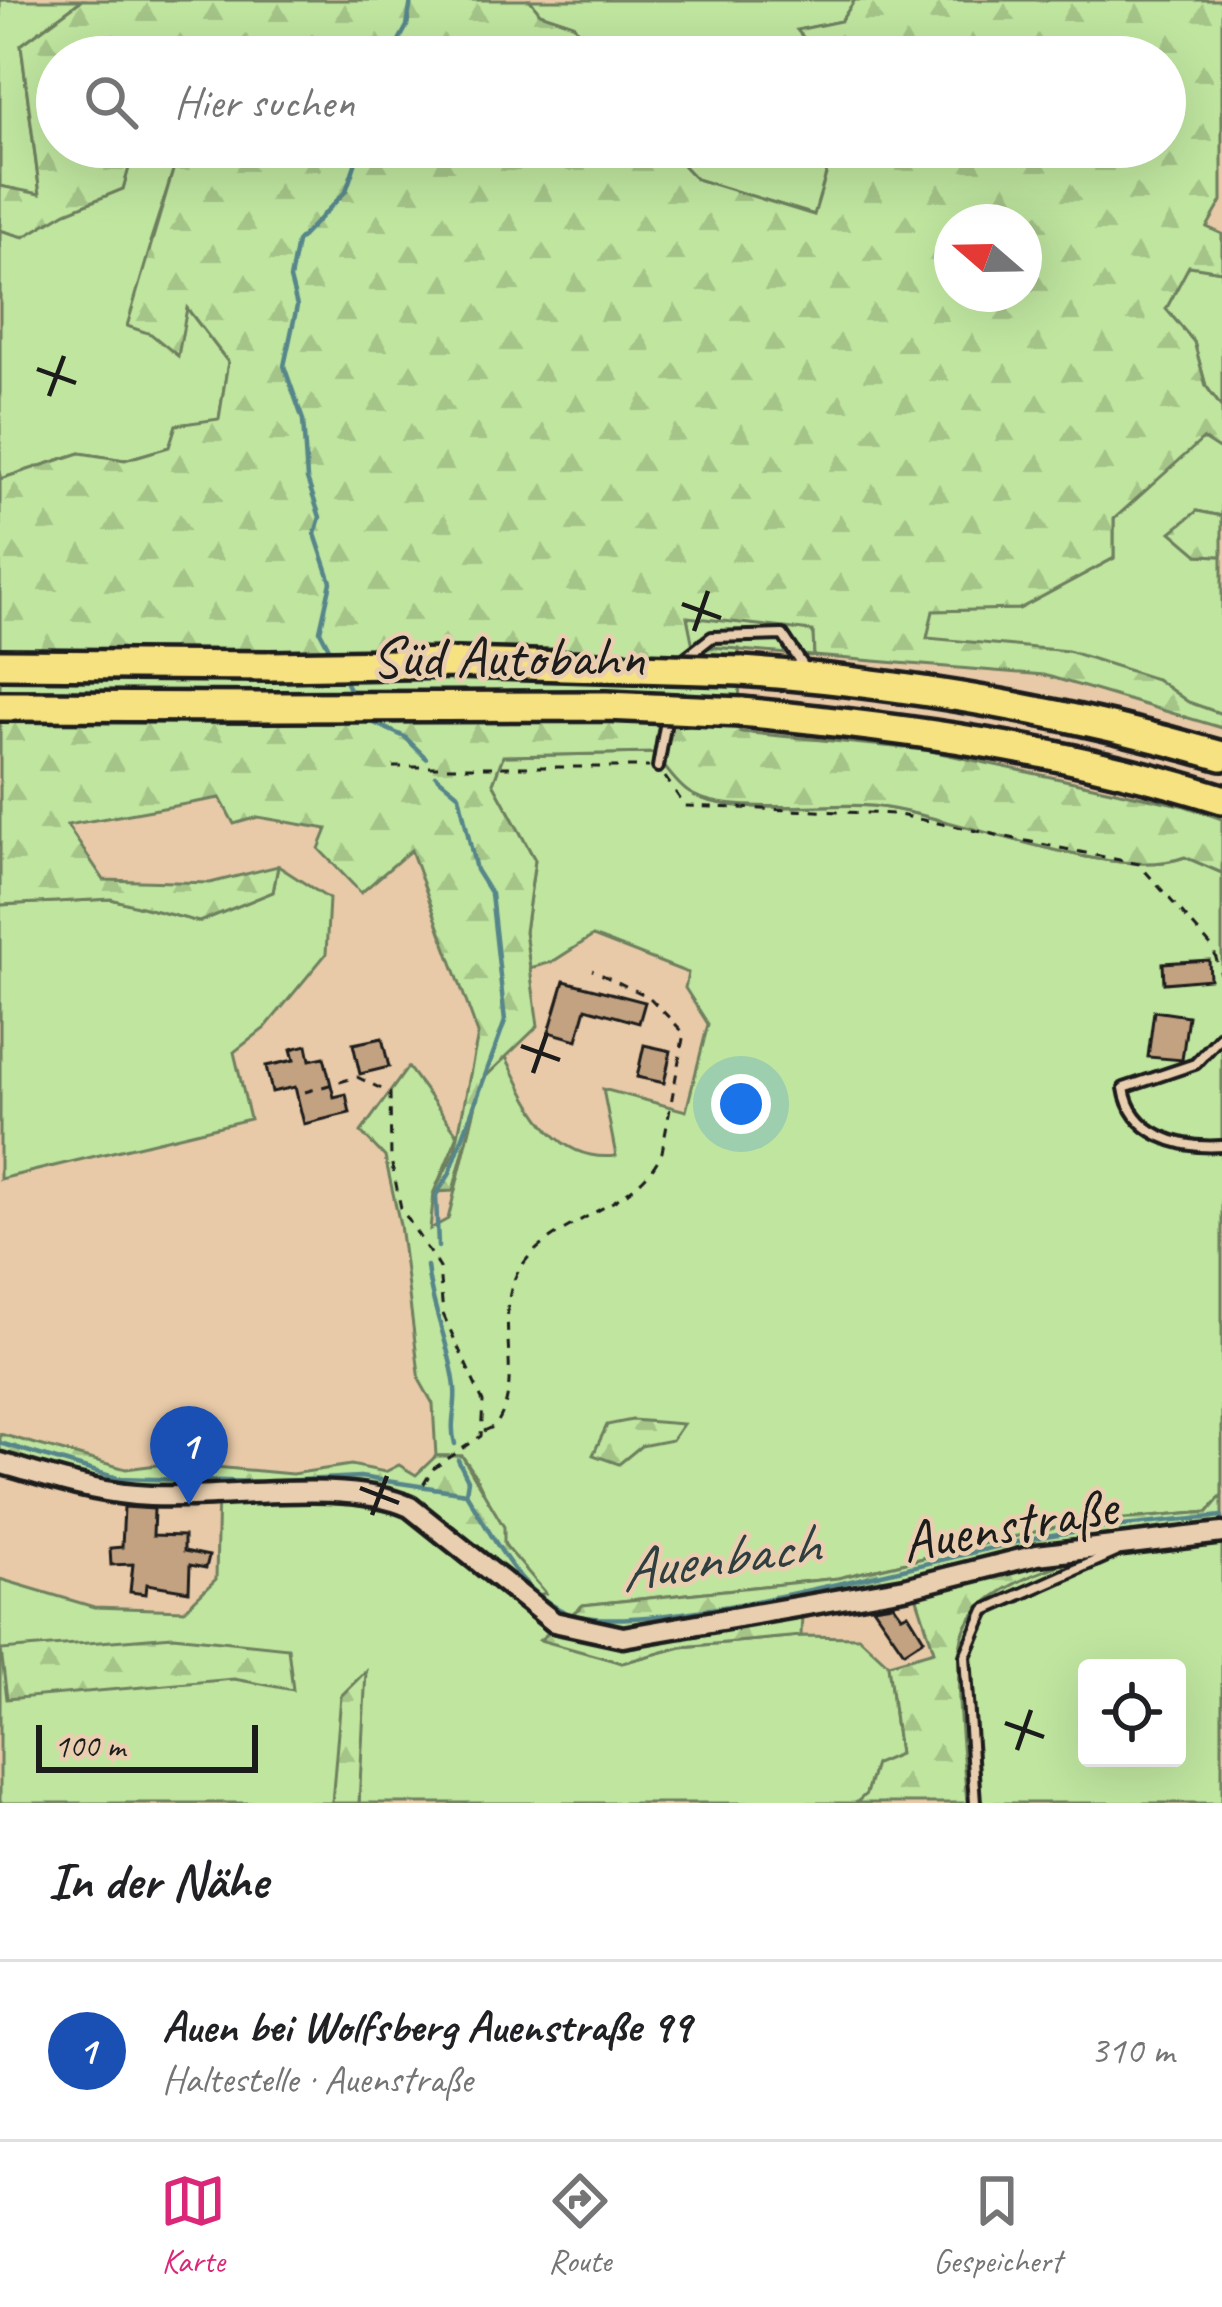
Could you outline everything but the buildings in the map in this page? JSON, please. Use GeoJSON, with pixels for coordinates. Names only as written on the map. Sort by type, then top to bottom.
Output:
{"type":"FeatureCollection","features":[{"type":"Feature","properties":{"kind":"highway","name":"Süd Autobahn"},"geometry":{"type":"LineString","coordinates":[[0,664],[457,663],[810,676],[1025,706],[1222,756]]}},
{"type":"Feature","properties":{"kind":"highway","name":"Süd Autobahn"},"geometry":{"type":"LineString","coordinates":[[0,706],[583,706],[741,712],[920,730],[1022,747],[1222,799]]}},
{"type":"Feature","properties":{"kind":"street","name":"Auenstraße"},"geometry":{"type":"LineString","coordinates":[[0,1463],[77,1486],[136,1496],[341,1491],[384,1498],[410,1507],[554,1622],[623,1637],[904,1588],[1037,1556],[1123,1549],[1222,1533]]}},
{"type":"Feature","properties":{"kind":"lane"},"geometry":{"type":"LineString","coordinates":[[674,676],[698,642],[748,634],[782,635],[810,676]]}},
{"type":"Feature","properties":{"kind":"lane"},"geometry":{"type":"LineString","coordinates":[[658,767],[668,691]]}},
{"type":"Feature","properties":{"kind":"lane"},"geometry":{"type":"LineString","coordinates":[[1222,1035],[1195,1064],[1124,1088],[1128,1107],[1146,1130],[1163,1139],[1222,1147]]}},
{"type":"Feature","properties":{"kind":"lane"},"geometry":{"type":"LineString","coordinates":[[975,1803],[965,1656],[985,1610],[1123,1549]]}},
{"type":"Feature","properties":{"kind":"path"},"geometry":{"type":"LineString","coordinates":[[393,767],[658,767],[685,806],[893,814],[1139,864],[1214,948],[1222,978]]}},
{"type":"Feature","properties":{"kind":"path"},"geometry":{"type":"LineString","coordinates":[[415,1498],[429,1476],[502,1417],[507,1312],[519,1270],[558,1236],[632,1188],[656,1166],[662,1152],[683,1033],[663,1006],[592,970]]}},
{"type":"Feature","properties":{"kind":"path"},"geometry":{"type":"LineString","coordinates":[[304,1092],[357,1077],[383,1085],[390,1093],[391,1160],[401,1208],[439,1268],[443,1314],[480,1393],[484,1431]]}},
{"type":"Feature","properties":{"kind":"green space"},"geometry":{"type":"Polygon","coordinates":[[[0,0],[82,0],[21,45],[40,195],[0,186],[0,0]]]}},
{"type":"Feature","properties":{"kind":"green space"},"geometry":{"type":"Polygon","coordinates":[[[82,0],[530,0],[540,13],[573,24],[581,36],[36,36],[36,163],[21,45],[82,0]]]}},
{"type":"Feature","properties":{"kind":"green space"},"geometry":{"type":"Polygon","coordinates":[[[530,0],[855,0],[841,21],[798,30],[803,36],[581,36],[573,24],[539,13],[530,0]]]}},
{"type":"Feature","properties":{"kind":"green space"},"geometry":{"type":"Polygon","coordinates":[[[855,0],[1222,0],[1222,201],[1207,227],[1222,234],[1222,271],[1189,266],[1166,309],[1194,342],[1206,386],[1222,408],[1222,451],[1203,439],[1114,519],[1114,558],[1019,609],[933,611],[927,638],[1068,651],[1156,679],[1188,702],[1222,714],[1222,728],[1044,675],[814,656],[813,631],[687,617],[693,646],[739,649],[740,732],[926,750],[1185,806],[1222,819],[1222,873],[1185,857],[1154,863],[1075,855],[872,806],[752,806],[706,800],[685,789],[653,753],[503,756],[493,783],[535,860],[525,932],[538,1026],[482,1080],[453,1191],[434,1192],[455,1151],[478,1034],[411,850],[361,893],[319,849],[327,829],[258,817],[234,824],[220,798],[67,825],[104,880],[210,883],[278,866],[273,892],[199,922],[111,899],[0,905],[0,479],[80,453],[125,460],[169,447],[176,425],[219,419],[228,362],[187,308],[178,356],[151,334],[127,326],[174,168],[686,168],[696,179],[814,215],[828,168],[1186,168],[1186,36],[802,36],[797,30],[841,21],[855,0]]]}},
{"type":"Feature","properties":{"kind":"green space"},"geometry":{"type":"Polygon","coordinates":[[[37,168],[129,168],[123,189],[66,212],[24,237],[0,230],[0,186],[40,194],[37,168]]]}},
{"type":"Feature","properties":{"kind":"green space"},"geometry":{"type":"Polygon","coordinates":[[[128,168],[174,168],[150,242],[186,307],[228,362],[219,420],[176,425],[170,447],[124,460],[80,453],[0,479],[0,230],[24,237],[66,212],[123,189],[128,168]]]}},
{"type":"Feature","properties":{"kind":"green space"},"geometry":{"type":"Polygon","coordinates":[[[686,168],[828,168],[815,215],[696,179],[686,168]]]}},
{"type":"Feature","properties":{"kind":"green space"},"geometry":{"type":"Polygon","coordinates":[[[1189,265],[1222,271],[1222,408],[1206,386],[1194,342],[1166,309],[1189,265]]]}},
{"type":"Feature","properties":{"kind":"green space"},"geometry":{"type":"Polygon","coordinates":[[[1203,438],[1222,451],[1222,516],[1197,511],[1198,555],[1222,556],[1222,714],[1188,702],[1156,679],[927,639],[932,610],[1019,609],[1114,558],[1114,519],[1203,438]]]}},
{"type":"Feature","properties":{"kind":"green space"},"geometry":{"type":"Polygon","coordinates":[[[1197,511],[1222,516],[1222,556],[1198,555],[1171,532],[1197,511]]]}},
{"type":"Feature","properties":{"kind":"green space"},"geometry":{"type":"Polygon","coordinates":[[[687,616],[813,631],[814,656],[692,646],[687,616]]]}},
{"type":"Feature","properties":{"kind":"green space"},"geometry":{"type":"Polygon","coordinates":[[[653,753],[685,789],[707,801],[753,807],[872,806],[1075,855],[1154,863],[1185,857],[1222,873],[1222,1495],[1208,1512],[1069,1524],[838,1578],[583,1605],[541,1639],[622,1663],[681,1647],[800,1636],[859,1637],[888,1664],[899,1754],[875,1765],[866,1794],[856,1803],[359,1803],[365,1672],[339,1752],[332,1803],[0,1803],[0,1579],[94,1607],[184,1610],[216,1579],[218,1489],[392,1494],[545,1592],[507,1548],[462,1456],[436,1456],[433,1404],[420,1381],[400,1225],[385,1157],[361,1132],[408,1067],[458,1135],[434,1192],[430,1229],[448,1219],[482,1080],[506,1057],[546,1127],[576,1150],[594,1156],[616,1156],[603,1089],[686,1111],[708,1024],[685,988],[688,973],[593,936],[552,962],[530,968],[525,932],[535,860],[493,783],[503,756],[653,753]]]}},
{"type":"Feature","properties":{"kind":"green space"},"geometry":{"type":"Polygon","coordinates":[[[278,866],[329,899],[326,954],[265,1028],[234,1052],[250,1119],[0,1179],[0,905],[111,899],[199,922],[273,892],[278,866]]]}},
{"type":"Feature","properties":{"kind":"green space"},"geometry":{"type":"Polygon","coordinates":[[[632,1420],[683,1424],[672,1440],[641,1446],[619,1464],[593,1455],[607,1425],[632,1420]]]}},
{"type":"Feature","properties":{"kind":"green space"},"geometry":{"type":"Polygon","coordinates":[[[0,1434],[126,1469],[172,1463],[292,1474],[351,1465],[385,1472],[399,1465],[416,1475],[436,1456],[462,1456],[504,1527],[504,1544],[546,1593],[529,1597],[392,1494],[129,1486],[77,1479],[0,1456],[0,1434]]]}},
{"type":"Feature","properties":{"kind":"green space"},"geometry":{"type":"Polygon","coordinates":[[[1222,1495],[1222,1526],[1074,1560],[1001,1591],[976,1612],[962,1637],[959,1673],[967,1803],[856,1803],[866,1794],[875,1764],[899,1754],[888,1664],[934,1651],[910,1577],[803,1593],[801,1636],[681,1647],[622,1663],[540,1640],[583,1605],[838,1578],[1069,1524],[1208,1512],[1222,1495]]]}},
{"type":"Feature","properties":{"kind":"green space"},"geometry":{"type":"Polygon","coordinates":[[[1222,1526],[1222,1803],[967,1803],[959,1673],[962,1637],[976,1612],[1001,1591],[1035,1574],[1116,1549],[1222,1526]]]}},
{"type":"Feature","properties":{"kind":"green space"},"geometry":{"type":"Polygon","coordinates":[[[173,1636],[288,1648],[293,1690],[234,1679],[7,1699],[1,1650],[173,1636]]]}},
{"type":"Feature","properties":{"kind":"green space"},"geometry":{"type":"Polygon","coordinates":[[[366,1671],[359,1803],[332,1803],[341,1696],[366,1671]]]}},
{"type":"Feature","properties":{"kind":"waterway"},"geometry":{"type":"LineString","coordinates":[[402,36],[411,0]]}},
{"type":"Feature","properties":{"kind":"waterway"},"geometry":{"type":"LineString","coordinates":[[332,654],[320,631],[331,582],[315,534],[320,517],[307,479],[303,420],[284,366],[297,306],[290,279],[297,242],[346,191],[354,168]]}},
{"type":"Feature","properties":{"kind":"waterway"},"geometry":{"type":"LineString","coordinates":[[342,675],[353,697]]}},
{"type":"Feature","properties":{"kind":"waterway"},"geometry":{"type":"LineString","coordinates":[[363,718],[405,737],[426,758]]}},
{"type":"Feature","properties":{"kind":"waterway"},"geometry":{"type":"LineString","coordinates":[[436,776],[459,795],[476,870],[491,894],[505,1021],[449,1175],[436,1195],[438,1247]]}},
{"type":"Feature","properties":{"kind":"waterway"},"geometry":{"type":"LineString","coordinates":[[427,1266],[453,1373],[455,1444]]}},
{"type":"Feature","properties":{"kind":"waterway","name":"Auenbach"},"geometry":{"type":"LineString","coordinates":[[0,1443],[117,1478],[262,1482],[360,1477],[466,1493],[507,1560],[532,1589],[563,1611],[600,1618],[654,1616],[794,1594],[1062,1533],[1222,1516]]}},
{"type":"Feature","properties":{"kind":"waterway"},"geometry":{"type":"LineString","coordinates":[[458,1460],[468,1480],[466,1493]]}},
{"type":"Feature","properties":{"kind":"place","name":"Auen bei Wolfsberg Auenstraße 99"},"geometry":{"type":"Point","coordinates":[189,1505]}}]}
